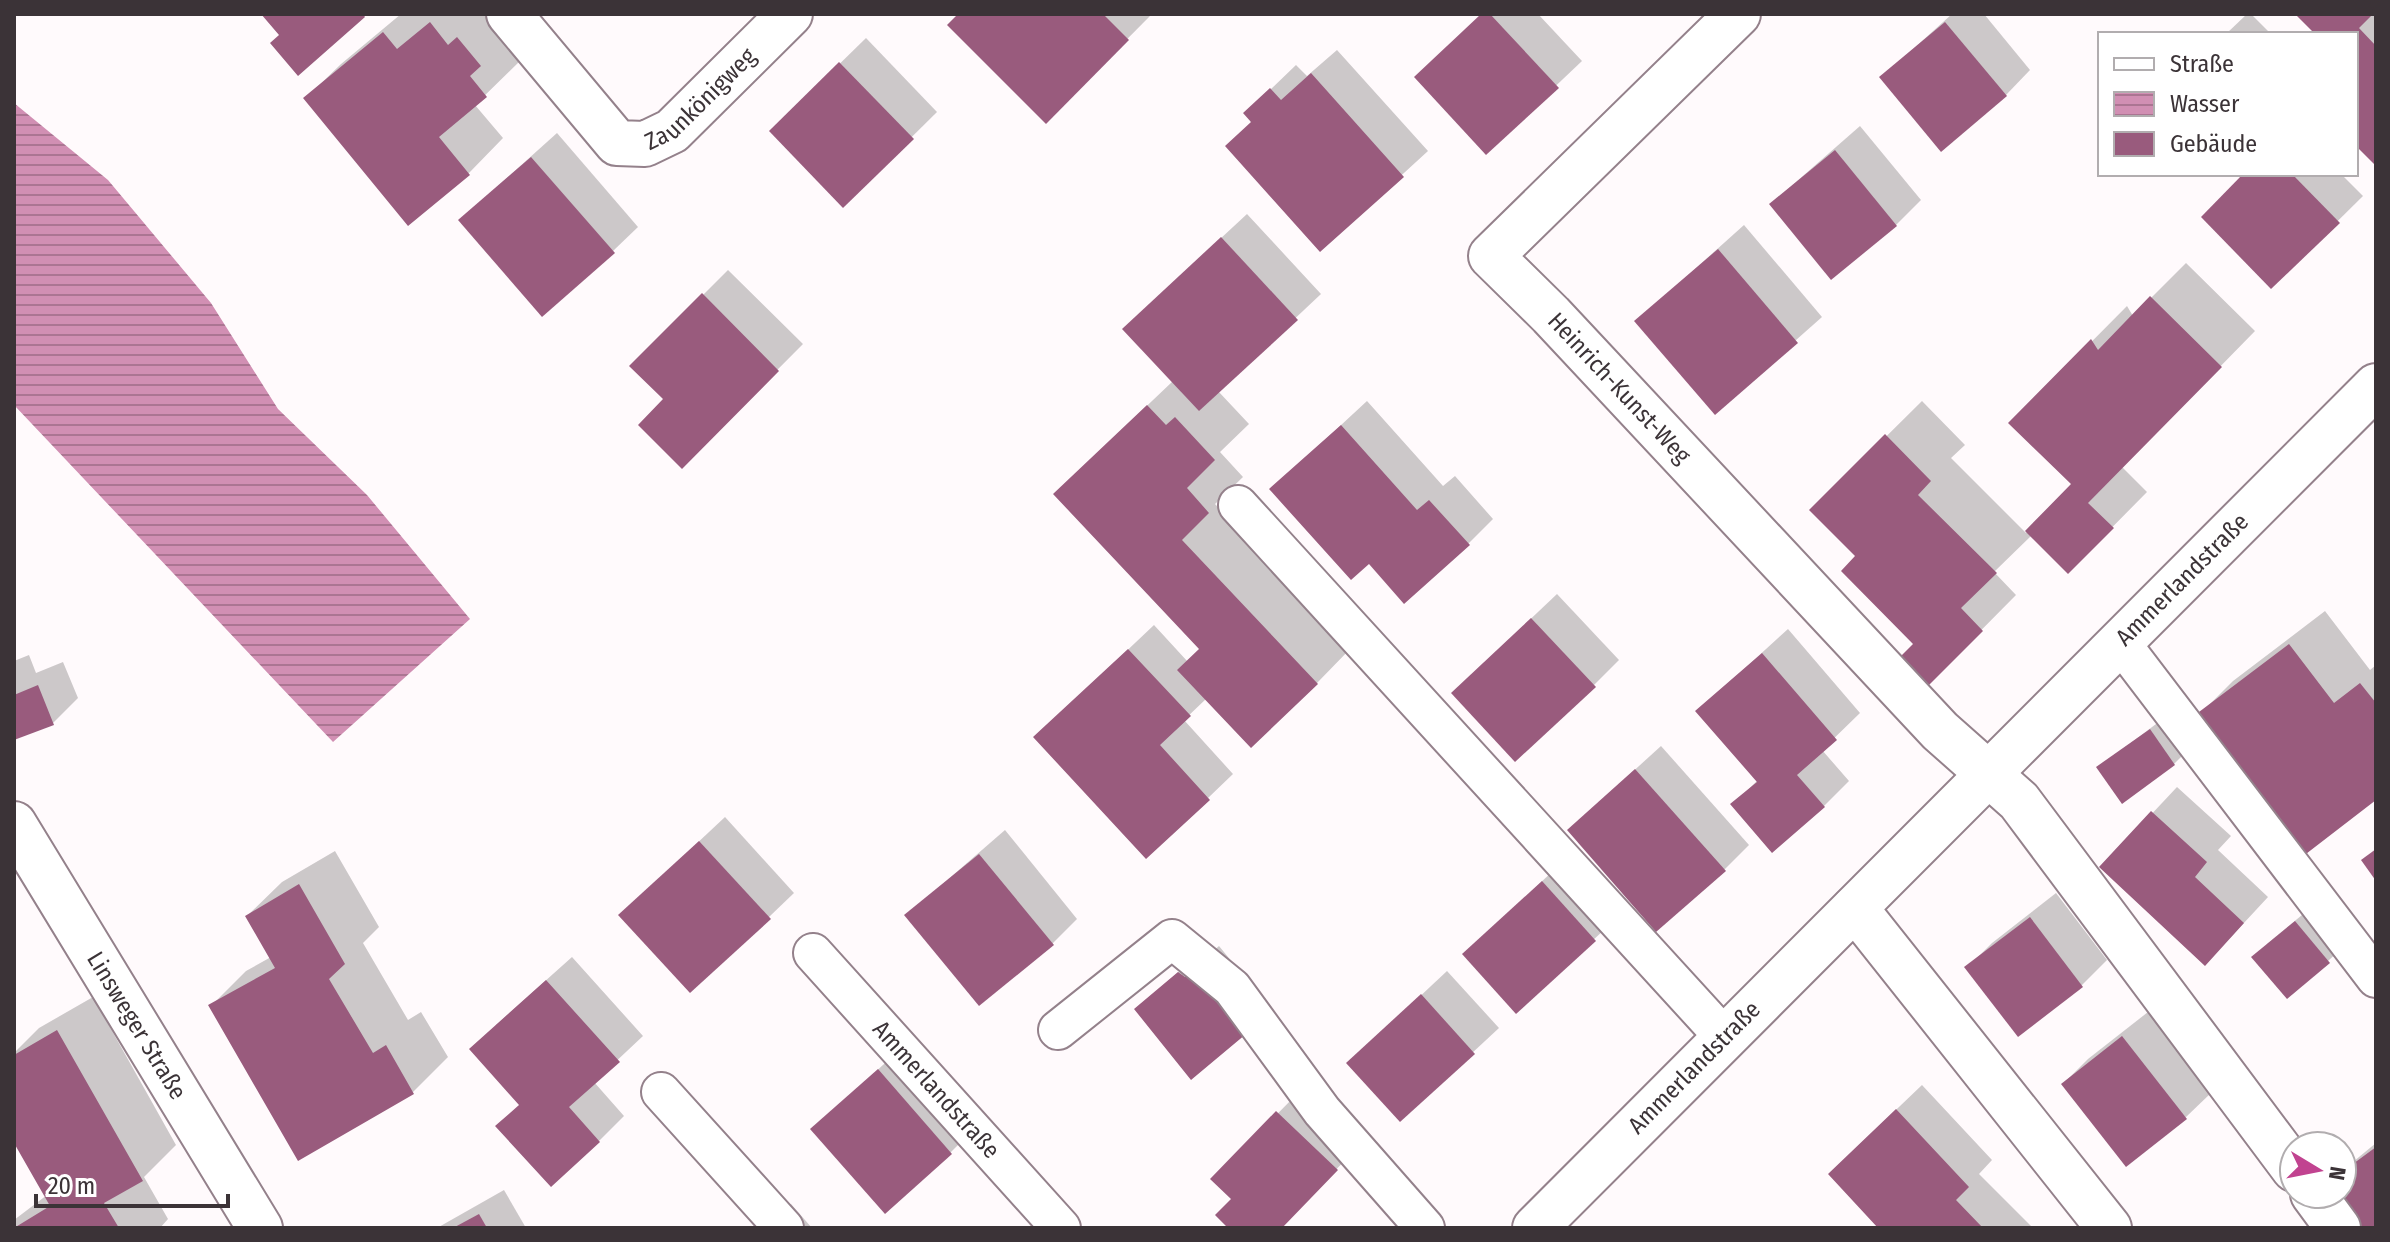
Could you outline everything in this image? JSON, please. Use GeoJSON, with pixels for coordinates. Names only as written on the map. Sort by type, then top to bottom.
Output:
{"type":"FeatureCollection","features":[{"type":"Feature","properties":{"kind":"street","name":"Zaunkönigweg"},"geometry":{"type":"LineString","coordinates":[[509,14],[617,143],[645,144],[672,131],[790,14]]}},
{"type":"Feature","properties":{"kind":"street","name":"Heinrich-Kunst-Weg"},"geometry":{"type":"LineString","coordinates":[[1738,14],[1491,256],[1940,731],[1987,770]]}},
{"type":"Feature","properties":{"kind":"street","name":"Ammerlandstraße"},"geometry":{"type":"LineString","coordinates":[[1535,1228],[1855,908],[1987,770],[2376,386]]}},
{"type":"Feature","properties":{"kind":"street"},"geometry":{"type":"LineString","coordinates":[[1987,770],[2019,801],[2278,1148]]}},
{"type":"Feature","properties":{"kind":"street","name":"Linsweger Straße"},"geometry":{"type":"LineString","coordinates":[[15,824],[260,1228]]}},
{"type":"Feature","properties":{"kind":"street"},"geometry":{"type":"LineString","coordinates":[[1855,908],[2109,1228]]}},
{"type":"Feature","properties":{"kind":"street"},"geometry":{"type":"LineString","coordinates":[[2325,1210],[2338,1228]]}},
{"type":"Feature","properties":{"kind":"lane"},"geometry":{"type":"LineString","coordinates":[[1238,505],[1725,1038]]}},
{"type":"Feature","properties":{"kind":"lane"},"geometry":{"type":"LineString","coordinates":[[2120,642],[2376,978]]}},
{"type":"Feature","properties":{"kind":"lane"},"geometry":{"type":"LineString","coordinates":[[1058,1030],[1172,939],[1232,988],[1322,1111],[1425,1228]]}},
{"type":"Feature","properties":{"kind":"lane","name":"Ammerlandstraße"},"geometry":{"type":"LineString","coordinates":[[813,953],[1061,1228]]}},
{"type":"Feature","properties":{"kind":"lane"},"geometry":{"type":"LineString","coordinates":[[661,1092],[784,1228]]}},
{"type":"Feature","properties":{"kind":"water"},"geometry":{"type":"Polygon","coordinates":[[[14,103],[108,180],[211,303],[278,409],[367,495],[470,619],[333,742],[14,405],[14,103]]]}},
{"type":"Feature","properties":{"kind":"building"},"geometry":{"type":"Polygon","coordinates":[[[261,14],[363,14],[365,17],[298,76],[270,43],[279,35],[261,14]]]}},
{"type":"Feature","properties":{"kind":"building"},"geometry":{"type":"Polygon","coordinates":[[[958,14],[1103,14],[1129,40],[1046,124],[947,25],[958,14]]]}},
{"type":"Feature","properties":{"kind":"building"},"geometry":{"type":"Polygon","coordinates":[[[1481,14],[1490,14],[1559,88],[1486,155],[1414,77],[1481,14]]]}},
{"type":"Feature","properties":{"kind":"building"},"geometry":{"type":"Polygon","coordinates":[[[2295,14],[2373,14],[2359,28],[2376,46],[2376,166],[2358,148],[2358,32],[2313,32],[2295,14]]]}},
{"type":"Feature","properties":{"kind":"building"},"geometry":{"type":"Polygon","coordinates":[[[430,22],[448,45],[457,37],[481,66],[470,76],[487,97],[439,137],[470,175],[408,226],[303,98],[383,32],[397,49],[430,22]]]}},
{"type":"Feature","properties":{"kind":"building"},"geometry":{"type":"Polygon","coordinates":[[[1945,22],[2007,96],[1941,152],[1879,77],[1945,22]]]}},
{"type":"Feature","properties":{"kind":"building"},"geometry":{"type":"Polygon","coordinates":[[[839,62],[914,139],[843,208],[769,131],[839,62]]]}},
{"type":"Feature","properties":{"kind":"building"},"geometry":{"type":"Polygon","coordinates":[[[1311,73],[1404,177],[1320,252],[1225,146],[1251,122],[1243,113],[1270,88],[1281,100],[1311,73]]]}},
{"type":"Feature","properties":{"kind":"building"},"geometry":{"type":"Polygon","coordinates":[[[1835,150],[1897,226],[1831,280],[1769,204],[1835,150]]]}},
{"type":"Feature","properties":{"kind":"building"},"geometry":{"type":"Polygon","coordinates":[[[531,157],[615,253],[542,317],[458,220],[531,157]]]}},
{"type":"Feature","properties":{"kind":"building"},"geometry":{"type":"Polygon","coordinates":[[[2241,176],[2294,176],[2340,223],[2271,289],[2201,217],[2241,176]]]}},
{"type":"Feature","properties":{"kind":"building"},"geometry":{"type":"Polygon","coordinates":[[[1221,237],[1298,320],[1199,411],[1122,329],[1221,237]]]}},
{"type":"Feature","properties":{"kind":"building"},"geometry":{"type":"Polygon","coordinates":[[[1718,249],[1798,343],[1715,415],[1634,321],[1718,249]]]}},
{"type":"Feature","properties":{"kind":"building"},"geometry":{"type":"Polygon","coordinates":[[[702,293],[779,371],[682,469],[638,425],[663,399],[629,366],[702,293]]]}},
{"type":"Feature","properties":{"kind":"building"},"geometry":{"type":"Polygon","coordinates":[[[2150,296],[2222,367],[2088,503],[2114,528],[2068,574],[2025,531],[2071,484],[2008,423],[2091,339],[2098,350],[2150,296]]]}},
{"type":"Feature","properties":{"kind":"building"},"geometry":{"type":"Polygon","coordinates":[[[1147,405],[1166,425],[1175,417],[1215,460],[1187,488],[1209,513],[1182,540],[1318,684],[1251,748],[1177,670],[1199,649],[1053,494],[1147,405]]]}},
{"type":"Feature","properties":{"kind":"building"},"geometry":{"type":"Polygon","coordinates":[[[1341,425],[1417,510],[1429,500],[1470,545],[1404,604],[1369,564],[1351,580],[1269,489],[1341,425]]]}},
{"type":"Feature","properties":{"kind":"building"},"geometry":{"type":"Polygon","coordinates":[[[1885,434],[1931,481],[1918,495],[1997,573],[1961,608],[1983,631],[1925,689],[1897,660],[1913,644],[1841,571],[1855,556],[1809,510],[1885,434]]]}},
{"type":"Feature","properties":{"kind":"building"},"geometry":{"type":"Polygon","coordinates":[[[1531,618],[1596,687],[1515,762],[1451,693],[1531,618]]]}},
{"type":"Feature","properties":{"kind":"building"},"geometry":{"type":"Polygon","coordinates":[[[2289,644],[2334,703],[2360,683],[2376,703],[2376,800],[2302,857],[2195,715],[2289,644]]]}},
{"type":"Feature","properties":{"kind":"building"},"geometry":{"type":"Polygon","coordinates":[[[1128,649],[1191,716],[1160,745],[1210,800],[1146,859],[1033,737],[1128,649]]]}},
{"type":"Feature","properties":{"kind":"building"},"geometry":{"type":"Polygon","coordinates":[[[1762,653],[1837,740],[1797,775],[1825,807],[1772,853],[1730,804],[1757,782],[1695,711],[1762,653]]]}},
{"type":"Feature","properties":{"kind":"building"},"geometry":{"type":"Polygon","coordinates":[[[38,685],[54,725],[14,740],[14,695],[38,685]]]}},
{"type":"Feature","properties":{"kind":"building"},"geometry":{"type":"Polygon","coordinates":[[[2150,729],[2175,765],[2122,804],[2096,767],[2150,729]]]}},
{"type":"Feature","properties":{"kind":"building"},"geometry":{"type":"Polygon","coordinates":[[[1635,769],[1726,871],[1656,932],[1567,830],[1635,769]]]}},
{"type":"Feature","properties":{"kind":"building"},"geometry":{"type":"Polygon","coordinates":[[[2151,811],[2207,862],[2195,877],[2244,923],[2205,966],[2099,867],[2151,811]]]}},
{"type":"Feature","properties":{"kind":"building"},"geometry":{"type":"Polygon","coordinates":[[[699,841],[771,919],[690,993],[618,915],[699,841]]]}},
{"type":"Feature","properties":{"kind":"building"},"geometry":{"type":"Polygon","coordinates":[[[2376,849],[2376,881],[2361,860],[2376,849]]]}},
{"type":"Feature","properties":{"kind":"building"},"geometry":{"type":"Polygon","coordinates":[[[979,854],[1054,945],[979,1006],[904,915],[979,854]]]}},
{"type":"Feature","properties":{"kind":"building"},"geometry":{"type":"Polygon","coordinates":[[[1542,881],[1596,941],[1516,1014],[1462,954],[1542,881]]]}},
{"type":"Feature","properties":{"kind":"building"},"geometry":{"type":"Polygon","coordinates":[[[299,884],[345,964],[329,979],[373,1053],[386,1045],[414,1094],[298,1161],[208,1005],[275,968],[245,916],[299,884]]]}},
{"type":"Feature","properties":{"kind":"building"},"geometry":{"type":"Polygon","coordinates":[[[2030,917],[2083,987],[2018,1037],[1964,967],[2030,917]]]}},
{"type":"Feature","properties":{"kind":"building"},"geometry":{"type":"Polygon","coordinates":[[[2295,921],[2330,963],[2287,999],[2251,957],[2295,921]]]}},
{"type":"Feature","properties":{"kind":"building"},"geometry":{"type":"Polygon","coordinates":[[[1193,970],[1246,1034],[1191,1080],[1134,1009],[1178,972],[1185,977],[1193,970]]]}},
{"type":"Feature","properties":{"kind":"building"},"geometry":{"type":"Polygon","coordinates":[[[546,980],[620,1062],[569,1107],[600,1142],[551,1187],[495,1126],[519,1105],[469,1049],[546,980]]]}},
{"type":"Feature","properties":{"kind":"building"},"geometry":{"type":"Polygon","coordinates":[[[1421,994],[1475,1054],[1400,1122],[1346,1063],[1421,994]]]}},
{"type":"Feature","properties":{"kind":"building"},"geometry":{"type":"Polygon","coordinates":[[[57,1030],[143,1181],[104,1203],[119,1228],[14,1228],[50,1206],[14,1143],[14,1055],[57,1030]]]}},
{"type":"Feature","properties":{"kind":"building"},"geometry":{"type":"Polygon","coordinates":[[[2122,1036],[2187,1119],[2126,1167],[2061,1084],[2122,1036]]]}},
{"type":"Feature","properties":{"kind":"building"},"geometry":{"type":"Polygon","coordinates":[[[878,1069],[952,1154],[885,1214],[810,1129],[878,1069]]]}},
{"type":"Feature","properties":{"kind":"building"},"geometry":{"type":"Polygon","coordinates":[[[1896,1109],[1969,1187],[1956,1200],[1983,1228],[1878,1228],[1828,1174],[1896,1109]]]}},
{"type":"Feature","properties":{"kind":"building"},"geometry":{"type":"Polygon","coordinates":[[[1276,1111],[1338,1170],[1282,1228],[1228,1228],[1215,1215],[1231,1199],[1210,1179],[1276,1111]]]}},
{"type":"Feature","properties":{"kind":"building"},"geometry":{"type":"Polygon","coordinates":[[[2376,1147],[2376,1228],[2354,1228],[2340,1210],[2358,1210],[2358,1160],[2376,1147]]]}},
{"type":"Feature","properties":{"kind":"building"},"geometry":{"type":"Polygon","coordinates":[[[479,1214],[487,1228],[453,1228],[479,1214]]]}}]}
